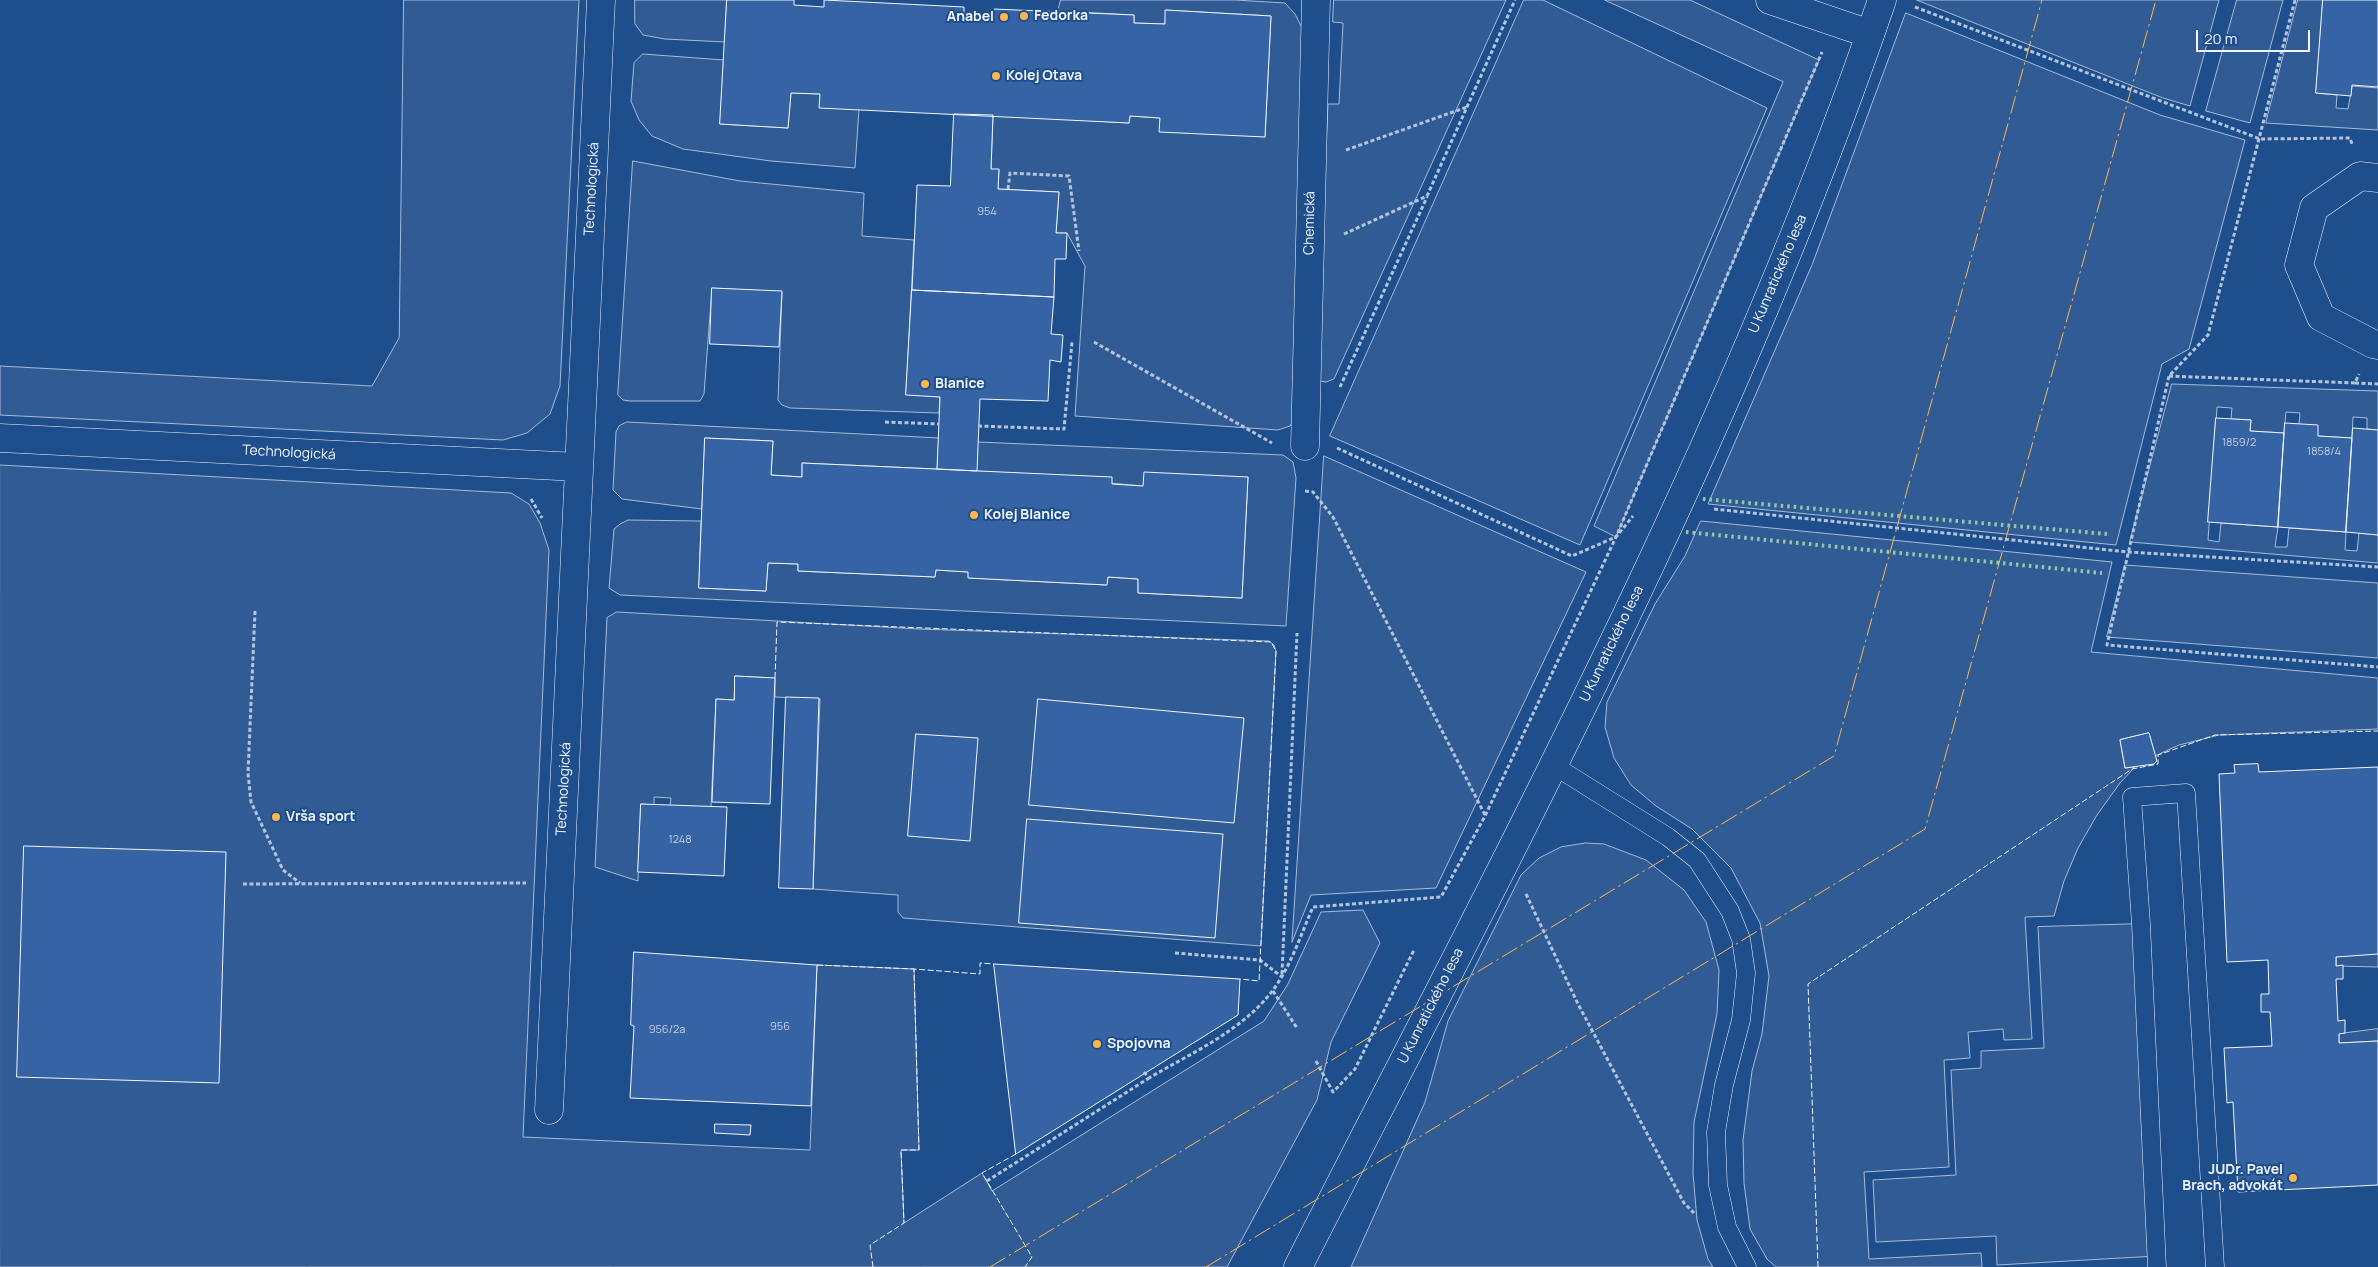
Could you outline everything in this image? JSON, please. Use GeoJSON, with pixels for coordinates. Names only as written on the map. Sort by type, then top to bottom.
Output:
{"type":"FeatureCollection","features":[{"type":"Feature","properties":{"kind":"street","name":"Technologická"},"geometry":{"type":"LineString","coordinates":[[549,1110],[601,0]]}},
{"type":"Feature","properties":{"kind":"street","name":"Chemická"},"geometry":{"type":"LineString","coordinates":[[1305,446],[1316,0]]}},
{"type":"Feature","properties":{"kind":"street"},"geometry":{"type":"LineString","coordinates":[[1770,0],[1870,34]]}},
{"type":"Feature","properties":{"kind":"street","name":"U Kunratického lesa"},"geometry":{"type":"LineString","coordinates":[[1298,1267],[1553,765],[1682,499],[1793,241],[1882,0]]}},
{"type":"Feature","properties":{"kind":"street"},"geometry":{"type":"LineString","coordinates":[[2369,177],[2314,208],[2299,265],[2321,317],[2376,344]]}},
{"type":"Feature","properties":{"kind":"street","name":"Technologická"},"geometry":{"type":"LineString","coordinates":[[0,438],[578,468]]}},
{"type":"Feature","properties":{"kind":"lane"},"geometry":{"type":"LineString","coordinates":[[1553,765],[1668,837],[1697,860],[1730,911],[1741,939],[1746,973],[1741,1020],[1724,1085],[1716,1132],[1718,1185],[1726,1227],[1747,1267]]}},
{"type":"Feature","properties":{"kind":"lane"},"geometry":{"type":"LineString","coordinates":[[2157,1267],[2141,924],[2132,797],[2186,794],[2216,1267]]}},
{"type":"Feature","properties":{"kind":"path"},"geometry":{"type":"LineString","coordinates":[[1306,391],[1338,390],[1343,383],[1515,0]]}},
{"type":"Feature","properties":{"kind":"path"},"geometry":{"type":"LineString","coordinates":[[2295,0],[2208,335],[2169,376],[2108,645],[2378,666]]}},
{"type":"Feature","properties":{"kind":"path"},"geometry":{"type":"LineString","coordinates":[[1908,5],[2260,139],[2350,138],[2369,177]]}},
{"type":"Feature","properties":{"kind":"path"},"geometry":{"type":"LineString","coordinates":[[986,1181],[1149,1078],[1241,1024],[1282,977],[1313,907],[1441,897],[1485,816],[1616,537],[1835,22]]}},
{"type":"Feature","properties":{"kind":"path"},"geometry":{"type":"LineString","coordinates":[[1312,163],[1468,107]]}},
{"type":"Feature","properties":{"kind":"path"},"geometry":{"type":"LineString","coordinates":[[1008,190],[1010,173],[1069,176],[1079,251]]}},
{"type":"Feature","properties":{"kind":"path"},"geometry":{"type":"LineString","coordinates":[[1310,250],[1427,196]]}},
{"type":"Feature","properties":{"kind":"path"},"geometry":{"type":"LineString","coordinates":[[978,426],[1064,429],[1072,342]]}},
{"type":"Feature","properties":{"kind":"path"},"geometry":{"type":"LineString","coordinates":[[1094,342],[1272,443]]}},
{"type":"Feature","properties":{"kind":"path"},"geometry":{"type":"LineString","coordinates":[[2355,383],[2376,344]]}},
{"type":"Feature","properties":{"kind":"path"},"geometry":{"type":"LineString","coordinates":[[2169,376],[2378,384]]}},
{"type":"Feature","properties":{"kind":"path"},"geometry":{"type":"LineString","coordinates":[[885,422],[939,424]]}},
{"type":"Feature","properties":{"kind":"path"},"geometry":{"type":"LineString","coordinates":[[1305,446],[1340,448],[1572,556],[1616,537],[1638,509]]}},
{"type":"Feature","properties":{"kind":"path"},"geometry":{"type":"LineString","coordinates":[[1305,491],[1313,492],[1333,517],[1485,816],[1508,855],[1578,1004],[1684,1203],[1698,1217]]}},
{"type":"Feature","properties":{"kind":"path"},"geometry":{"type":"LineString","coordinates":[[1713,509],[2128,552],[2378,566]]}},
{"type":"Feature","properties":{"kind":"path"},"geometry":{"type":"LineString","coordinates":[[255,611],[248,773],[251,802],[283,870],[301,884]]}},
{"type":"Feature","properties":{"kind":"path"},"geometry":{"type":"LineString","coordinates":[[1282,977],[1298,633]]}},
{"type":"Feature","properties":{"kind":"path"},"geometry":{"type":"LineString","coordinates":[[243,884],[462,882],[559,885]]}},
{"type":"Feature","properties":{"kind":"path"},"geometry":{"type":"LineString","coordinates":[[1316,1061],[1334,1092],[1355,1069],[1414,950]]}},
{"type":"Feature","properties":{"kind":"path"},"geometry":{"type":"LineString","coordinates":[[1175,953],[1260,960],[1282,977]]}},
{"type":"Feature","properties":{"kind":"path"},"geometry":{"type":"LineString","coordinates":[[1272,990],[1296,1028]]}},
{"type":"Feature","properties":{"kind":"path"},"geometry":{"type":"LineString","coordinates":[[1144,1072],[1149,1078]]}},
{"type":"Feature","properties":{"kind":"shaded area"},"geometry":{"type":"Polygon","coordinates":[[[404,0],[579,0],[560,386],[550,414],[527,433],[503,440],[0,415],[0,366],[372,386],[399,338],[404,0]]]}},
{"type":"Feature","properties":{"kind":"shaded area"},"geometry":{"type":"Polygon","coordinates":[[[635,0],[727,0],[725,42],[665,39],[643,35],[635,24],[635,0]]]}},
{"type":"Feature","properties":{"kind":"shaded area"},"geometry":{"type":"Polygon","coordinates":[[[1061,0],[1235,0],[1285,3],[1295,14],[1303,30],[1296,415],[1290,426],[1278,430],[1075,416],[1085,266],[1067,233],[1056,233],[1059,192],[998,189],[999,170],[991,169],[993,115],[1129,123],[1130,116],[1160,118],[1265,137],[1271,16],[1166,10],[1165,24],[1134,23],[1134,15],[1058,11],[1061,0]]]}},
{"type":"Feature","properties":{"kind":"shaded area"},"geometry":{"type":"Polygon","coordinates":[[[1334,0],[1506,0],[1334,379],[1326,382],[1320,381],[1315,373],[1328,104],[1339,104],[1343,23],[1333,22],[1334,0]]]}},
{"type":"Feature","properties":{"kind":"shaded area"},"geometry":{"type":"Polygon","coordinates":[[[1524,0],[1543,0],[1767,108],[1580,545],[1330,436],[1524,0]]]}},
{"type":"Feature","properties":{"kind":"shaded area"},"geometry":{"type":"Polygon","coordinates":[[[1605,0],[1690,0],[1819,60],[1616,537],[1594,526],[1783,82],[1605,0]]]}},
{"type":"Feature","properties":{"kind":"shaded area"},"geometry":{"type":"Polygon","coordinates":[[[1917,0],[2219,0],[2190,106],[2163,98],[1917,0]]]}},
{"type":"Feature","properties":{"kind":"shaded area"},"geometry":{"type":"Polygon","coordinates":[[[2237,0],[2283,0],[2250,123],[2206,111],[2237,0]]]}},
{"type":"Feature","properties":{"kind":"shaded area"},"geometry":{"type":"Polygon","coordinates":[[[2298,0],[2323,0],[2316,93],[2337,95],[2336,108],[2348,109],[2352,86],[2378,88],[2378,130],[2266,123],[2298,0]]]}},
{"type":"Feature","properties":{"kind":"shaded area"},"geometry":{"type":"Polygon","coordinates":[[[1906,13],[2160,115],[2245,140],[2189,349],[2162,364],[2116,545],[1708,504],[1812,265],[1906,13]]]}},
{"type":"Feature","properties":{"kind":"shaded area"},"geometry":{"type":"Polygon","coordinates":[[[643,54],[724,60],[720,124],[788,128],[791,93],[820,94],[859,109],[855,168],[771,161],[683,149],[652,136],[639,120],[631,101],[634,63],[643,54]]]}},
{"type":"Feature","properties":{"kind":"shaded area"},"geometry":{"type":"Polygon","coordinates":[[[633,161],[740,181],[864,193],[862,236],[914,240],[906,394],[940,397],[939,413],[790,408],[782,405],[778,400],[782,292],[712,288],[704,394],[700,401],[623,400],[618,395],[633,161]]]}},
{"type":"Feature","properties":{"kind":"shaded area"},"geometry":{"type":"Polygon","coordinates":[[[2172,384],[2378,391],[2378,430],[2367,429],[2367,418],[2353,417],[2352,438],[2318,436],[2299,424],[2300,413],[2286,412],[2284,433],[2250,431],[2251,420],[2231,419],[2232,408],[2217,407],[2208,540],[2219,542],[2221,523],[2278,527],[2275,547],[2287,547],[2289,528],[2346,532],[2345,550],[2357,551],[2359,533],[2378,535],[2378,563],[2130,542],[2172,384]]]}},
{"type":"Feature","properties":{"kind":"shaded area"},"geometry":{"type":"Polygon","coordinates":[[[627,422],[939,438],[937,469],[802,463],[802,477],[771,475],[773,441],[705,438],[702,509],[622,499],[613,490],[616,432],[619,426],[627,422]]]}},
{"type":"Feature","properties":{"kind":"shaded area"},"geometry":{"type":"Polygon","coordinates":[[[978,442],[1283,455],[1293,462],[1296,478],[1286,626],[620,595],[609,588],[614,529],[620,524],[628,520],[701,521],[699,588],[766,591],[768,563],[798,564],[798,571],[935,577],[936,570],[968,572],[969,578],[1106,585],[1108,577],[1138,579],[1138,593],[1242,598],[1248,477],[1143,486],[977,471],[978,442]]]}},
{"type":"Feature","properties":{"kind":"shaded area"},"geometry":{"type":"Polygon","coordinates":[[[1324,456],[1586,572],[1436,888],[1311,895],[1292,942],[1324,456]]]}},
{"type":"Feature","properties":{"kind":"shaded area"},"geometry":{"type":"Polygon","coordinates":[[[0,465],[511,493],[529,504],[540,523],[549,550],[523,1137],[810,1150],[817,965],[914,969],[919,1150],[901,1150],[904,1223],[982,1173],[992,1191],[1264,1021],[1288,984],[1321,912],[1363,910],[1380,943],[1331,1042],[1317,1100],[1227,1267],[0,1267],[0,465]]]}},
{"type":"Feature","properties":{"kind":"shaded area"},"geometry":{"type":"Polygon","coordinates":[[[1701,521],[2112,562],[2091,652],[2378,678],[2378,729],[2219,735],[2179,745],[2155,756],[2149,733],[2120,740],[2125,768],[2135,767],[2120,783],[2097,815],[2078,848],[2064,881],[2054,916],[2025,917],[2032,1039],[2004,1040],[2003,1029],[1968,1032],[1970,1058],[1944,1060],[1949,1167],[1864,1172],[1869,1259],[1981,1253],[1982,1267],[1776,1267],[1767,1259],[1750,1229],[1744,1183],[1743,1140],[1752,1071],[1762,1034],[1769,976],[1760,923],[1731,868],[1692,829],[1656,806],[1631,785],[1614,758],[1605,727],[1607,702],[1655,604],[1685,556],[1701,521]]]}},
{"type":"Feature","properties":{"kind":"shaded area"},"geometry":{"type":"Polygon","coordinates":[[[2125,565],[2378,583],[2378,658],[2107,637],[2125,565]]]}},
{"type":"Feature","properties":{"kind":"shaded area"},"geometry":{"type":"Polygon","coordinates":[[[617,612],[919,629],[1269,641],[1274,645],[1276,651],[1261,946],[903,918],[898,912],[898,895],[813,889],[820,699],[775,697],[775,678],[735,676],[734,700],[716,699],[711,807],[670,806],[671,798],[654,797],[654,805],[641,804],[638,881],[595,867],[607,618],[617,612]]]}},
{"type":"Feature","properties":{"kind":"shaded area"},"geometry":{"type":"Polygon","coordinates":[[[1586,843],[1604,844],[1646,860],[1684,890],[1706,922],[1719,970],[1717,1014],[1694,1122],[1693,1173],[1697,1220],[1708,1259],[1713,1267],[1351,1267],[1425,1102],[1448,1021],[1521,875],[1539,858],[1561,847],[1586,843]]]}},
{"type":"Feature","properties":{"kind":"shaded area"},"geometry":{"type":"Polygon","coordinates":[[[2141,924],[2157,1256],[1997,1265],[1996,1236],[1876,1242],[1873,1180],[1956,1175],[1951,1070],[1981,1068],[1981,1051],[2044,1048],[2038,927],[2141,924]]]}},
{"type":"Feature","properties":{"kind":"shaded area"},"geometry":{"type":"Polygon","coordinates":[[[2378,954],[2378,967],[2336,966],[2336,957],[2378,954]]]}},
{"type":"Feature","properties":{"kind":"shaded area"},"geometry":{"type":"Polygon","coordinates":[[[2378,1029],[2378,1041],[2339,1043],[2339,1034],[2378,1029]]]}},
{"type":"Feature","properties":{"kind":"building","name":"Kolej Otava"},"geometry":{"type":"Polygon","coordinates":[[[727,0],[794,0],[794,5],[824,7],[824,0],[964,7],[964,13],[993,15],[994,9],[1134,15],[1134,23],[1165,24],[1165,10],[1271,16],[1265,137],[1159,132],[1160,118],[1130,116],[1129,123],[819,108],[820,94],[791,93],[788,128],[720,124],[727,0]]]}},
{"type":"Feature","properties":{"kind":"building"},"geometry":{"type":"Polygon","coordinates":[[[2323,0],[2378,0],[2378,87],[2352,85],[2351,96],[2316,93],[2323,0]]]}},
{"type":"Feature","properties":{"kind":"building","name":"Kolej Otava"},"geometry":{"type":"Polygon","coordinates":[[[954,114],[993,115],[991,169],[999,169],[998,189],[1059,192],[1056,233],[1067,233],[1066,259],[1055,259],[1054,297],[912,290],[917,185],[950,186],[954,114]]]}},
{"type":"Feature","properties":{"kind":"building"},"geometry":{"type":"Polygon","coordinates":[[[712,288],[782,291],[779,347],[710,344],[712,288]]]}},
{"type":"Feature","properties":{"kind":"building","name":"Kolej Blanice"},"geometry":{"type":"Polygon","coordinates":[[[912,290],[1054,297],[1051,334],[1063,335],[1061,362],[1050,360],[1048,401],[980,399],[977,471],[937,469],[940,397],[906,395],[912,290]]]}},
{"type":"Feature","properties":{"kind":"building"},"geometry":{"type":"Polygon","coordinates":[[[2216,418],[2251,420],[2250,431],[2284,433],[2278,527],[2208,522],[2216,418]]]}},
{"type":"Feature","properties":{"kind":"building"},"geometry":{"type":"Polygon","coordinates":[[[2285,423],[2318,425],[2318,436],[2352,438],[2346,532],[2278,527],[2285,423]]]}},
{"type":"Feature","properties":{"kind":"building"},"geometry":{"type":"Polygon","coordinates":[[[2353,428],[2378,430],[2378,535],[2346,532],[2353,428]]]}},
{"type":"Feature","properties":{"kind":"building","name":"Kolej Blanice"},"geometry":{"type":"Polygon","coordinates":[[[705,438],[773,441],[771,475],[802,477],[802,463],[1112,477],[1112,484],[1143,486],[1144,472],[1248,477],[1242,598],[1138,593],[1138,579],[1108,577],[1107,585],[968,578],[968,572],[936,570],[935,577],[798,571],[798,564],[768,563],[766,591],[699,588],[705,438]]]}},
{"type":"Feature","properties":{"kind":"building"},"geometry":{"type":"Polygon","coordinates":[[[735,676],[775,678],[770,804],[712,802],[716,699],[734,700],[735,676]]]}},
{"type":"Feature","properties":{"kind":"building"},"geometry":{"type":"Polygon","coordinates":[[[786,697],[819,698],[813,889],[779,888],[786,697]]]}},
{"type":"Feature","properties":{"kind":"building"},"geometry":{"type":"Polygon","coordinates":[[[1038,699],[1244,718],[1234,823],[1029,805],[1038,699]]]}},
{"type":"Feature","properties":{"kind":"building"},"geometry":{"type":"Polygon","coordinates":[[[2149,733],[2157,761],[2154,764],[2125,768],[2120,740],[2149,733]]]}},
{"type":"Feature","properties":{"kind":"building"},"geometry":{"type":"Polygon","coordinates":[[[916,734],[978,738],[970,841],[908,836],[916,734]]]}},
{"type":"Feature","properties":{"kind":"building"},"geometry":{"type":"Polygon","coordinates":[[[2258,764],[2259,772],[2378,767],[2378,954],[2336,957],[2336,966],[2343,965],[2343,979],[2336,979],[2338,1021],[2345,1020],[2345,1033],[2339,1034],[2339,1043],[2378,1041],[2378,1185],[2238,1192],[2233,1102],[2227,1103],[2224,1048],[2272,1046],[2270,1012],[2261,1012],[2261,994],[2269,994],[2268,960],[2227,962],[2219,774],[2235,773],[2234,765],[2258,764]]]}},
{"type":"Feature","properties":{"kind":"building"},"geometry":{"type":"Polygon","coordinates":[[[641,804],[727,807],[724,876],[638,872],[641,804]]]}},
{"type":"Feature","properties":{"kind":"building"},"geometry":{"type":"Polygon","coordinates":[[[1027,819],[1223,834],[1215,938],[1019,923],[1027,819]]]}},
{"type":"Feature","properties":{"kind":"building"},"geometry":{"type":"Polygon","coordinates":[[[24,846],[226,852],[219,1083],[17,1077],[24,846]]]}},
{"type":"Feature","properties":{"kind":"building"},"geometry":{"type":"Polygon","coordinates":[[[634,952],[817,965],[811,1106],[630,1098],[634,1026],[631,1025],[634,952]]]}},
{"type":"Feature","properties":{"kind":"building","name":"Spojovna"},"geometry":{"type":"Polygon","coordinates":[[[994,964],[1240,979],[1238,1015],[1016,1154],[994,964]]]}},
{"type":"Feature","properties":{"kind":"building"},"geometry":{"type":"Polygon","coordinates":[[[715,1124],[751,1125],[750,1135],[715,1133],[715,1124]]]}},
{"type":"Feature","properties":{"kind":"hedge"},"geometry":{"type":"LineString","coordinates":[[1703,499],[2107,534]]}},
{"type":"Feature","properties":{"kind":"hedge"},"geometry":{"type":"LineString","coordinates":[[1686,532],[2102,573]]}},
{"type":"Feature","properties":{"kind":"fence"},"geometry":{"type":"LineString","coordinates":[[775,678],[777,622],[1271,642],[1276,651],[1259,981],[1240,979]]}},
{"type":"Feature","properties":{"kind":"fence"},"geometry":{"type":"LineString","coordinates":[[1818,1267],[1808,984],[2132,769],[2158,764],[2158,755],[2215,735],[2378,731]]}},
{"type":"Feature","properties":{"kind":"fence"},"geometry":{"type":"LineString","coordinates":[[873,1267],[870,1245],[904,1223],[901,1150],[919,1150],[914,969],[980,974],[980,963],[994,964]]}},
{"type":"Feature","properties":{"kind":"fence"},"geometry":{"type":"LineString","coordinates":[[817,965],[914,969]]}},
{"type":"Feature","properties":{"kind":"fence"},"geometry":{"type":"LineString","coordinates":[[1016,1154],[982,1173],[1032,1257],[1025,1267]]}},
{"type":"Feature","properties":{"kind":"power"},"geometry":{"type":"LineString","coordinates":[[990,1267],[1834,756],[2042,0]]}},
{"type":"Feature","properties":{"kind":"power"},"geometry":{"type":"LineString","coordinates":[[1206,1267],[1925,829],[2156,0]]}},
{"type":"Feature","properties":{"kind":"place","name":"Fedorka"},"geometry":{"type":"Point","coordinates":[1024,16]}},
{"type":"Feature","properties":{"kind":"place","name":"Anabel"},"geometry":{"type":"Point","coordinates":[1004,17]}},
{"type":"Feature","properties":{"kind":"place","name":"Kolej Otava"},"geometry":{"type":"Point","coordinates":[996,76]}},
{"type":"Feature","properties":{"kind":"place","name":"Blanice"},"geometry":{"type":"Point","coordinates":[925,384]}},
{"type":"Feature","properties":{"kind":"place","name":"Kolej Blanice"},"geometry":{"type":"Point","coordinates":[974,515]}},
{"type":"Feature","properties":{"kind":"place","name":"Vrša sport"},"geometry":{"type":"Point","coordinates":[276,817]}},
{"type":"Feature","properties":{"kind":"place","name":"Spojovna"},"geometry":{"type":"Point","coordinates":[1097,1044]}},
{"type":"Feature","properties":{"kind":"place","name":"JUDr. Pavel Brach, advokát"},"geometry":{"type":"Point","coordinates":[2293,1178]}}]}
